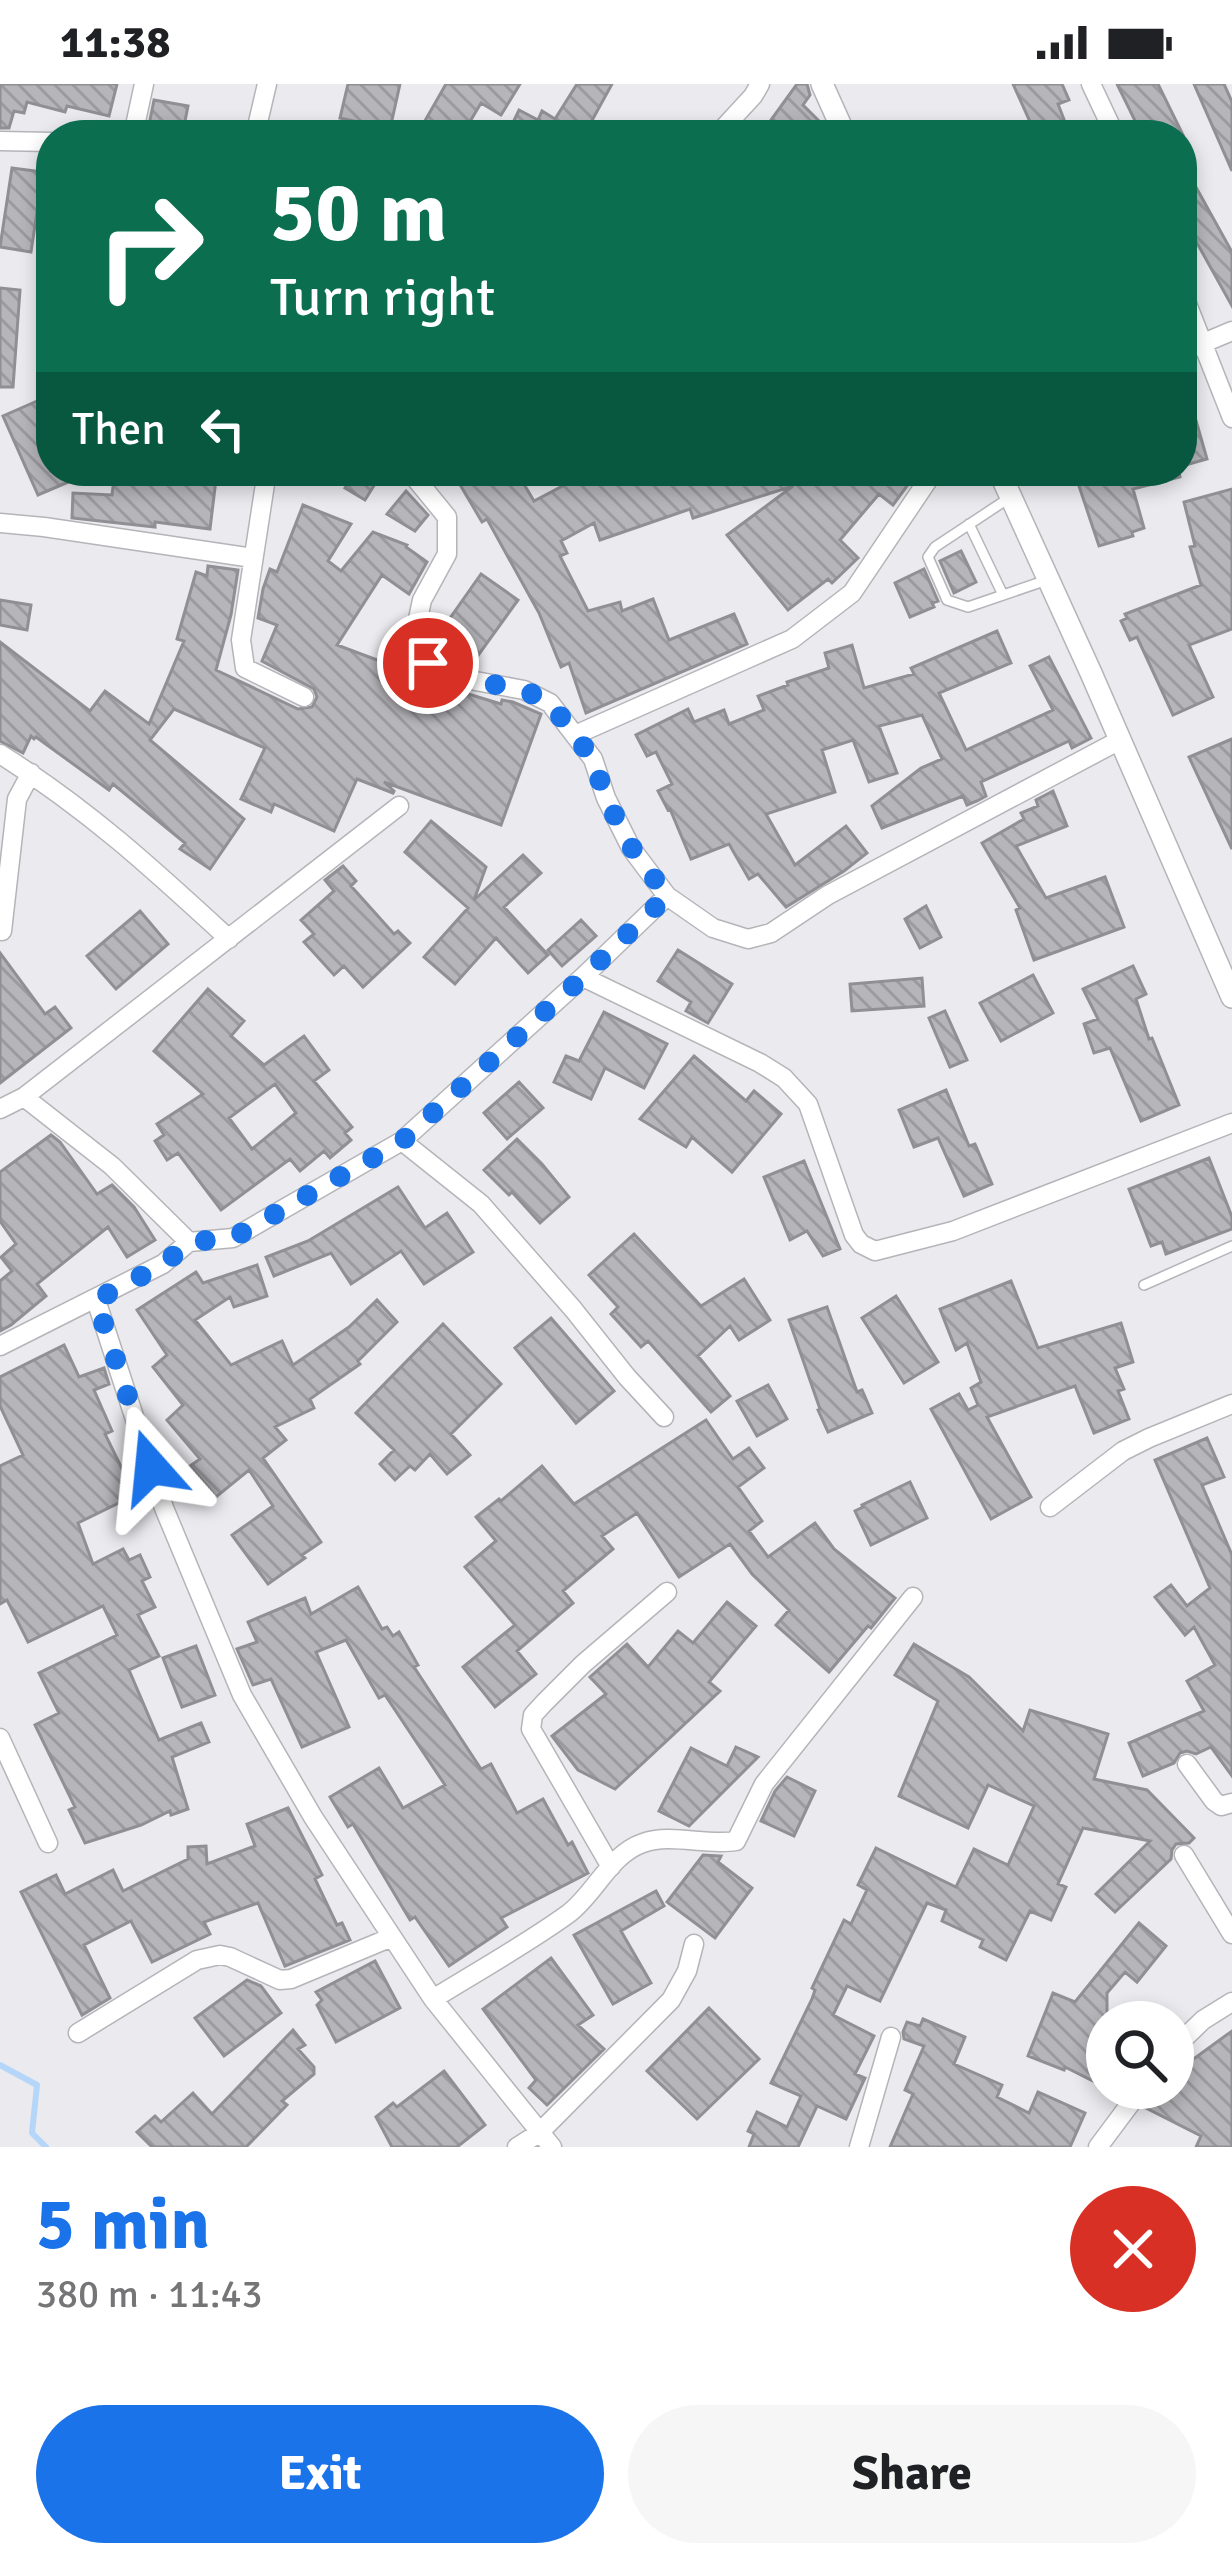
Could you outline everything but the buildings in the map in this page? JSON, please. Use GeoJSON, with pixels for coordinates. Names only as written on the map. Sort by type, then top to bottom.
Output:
{"type":"FeatureCollection","features":[{"type":"Feature","properties":{"kind":"street"},"geometry":{"type":"LineString","coordinates":[[136,120],[144,84]]}},
{"type":"Feature","properties":{"kind":"street"},"geometry":{"type":"LineString","coordinates":[[259,120],[267,84]]}},
{"type":"Feature","properties":{"kind":"street"},"geometry":{"type":"LineString","coordinates":[[730,120],[760,84]]}},
{"type":"Feature","properties":{"kind":"street"},"geometry":{"type":"LineString","coordinates":[[822,84],[838,120]]}},
{"type":"Feature","properties":{"kind":"street"},"geometry":{"type":"LineString","coordinates":[[1091,84],[1108,120]]}},
{"type":"Feature","properties":{"kind":"street"},"geometry":{"type":"LineString","coordinates":[[0,141],[36,142]]}},
{"type":"Feature","properties":{"kind":"street"},"geometry":{"type":"LineString","coordinates":[[1197,326],[1232,418]]}},
{"type":"Feature","properties":{"kind":"street"},"geometry":{"type":"LineString","coordinates":[[1197,345],[1232,331]]}},
{"type":"Feature","properties":{"kind":"street"},"geometry":{"type":"LineString","coordinates":[[265,486],[241,640],[245,668],[304,697]]}},
{"type":"Feature","properties":{"kind":"street"},"geometry":{"type":"LineString","coordinates":[[422,486],[447,517],[448,554],[422,600],[412,647],[428,663],[470,680],[524,690],[550,703],[593,759],[606,799],[632,848],[667,896],[713,928],[748,940],[771,933],[828,895],[1120,740]]}},
{"type":"Feature","properties":{"kind":"street"},"geometry":{"type":"LineString","coordinates":[[575,735],[792,639],[852,593],[924,486]]}},
{"type":"Feature","properties":{"kind":"street"},"geometry":{"type":"LineString","coordinates":[[1006,486],[1232,997]]}},
{"type":"Feature","properties":{"kind":"street"},"geometry":{"type":"LineString","coordinates":[[0,523],[253,559]]}},
{"type":"Feature","properties":{"kind":"street"},"geometry":{"type":"LineString","coordinates":[[0,754],[101,824],[229,939]]}},
{"type":"Feature","properties":{"kind":"street"},"geometry":{"type":"LineString","coordinates":[[2,931],[17,799],[31,773]]}},
{"type":"Feature","properties":{"kind":"street"},"geometry":{"type":"LineString","coordinates":[[0,1108],[24,1097],[399,806]]}},
{"type":"Feature","properties":{"kind":"street"},"geometry":{"type":"LineString","coordinates":[[0,1346],[164,1264],[189,1242],[233,1238],[402,1141],[667,896]]}},
{"type":"Feature","properties":{"kind":"street"},"geometry":{"type":"LineString","coordinates":[[583,977],[784,1078],[808,1104],[854,1235],[875,1251],[953,1231],[1232,1123]]}},
{"type":"Feature","properties":{"kind":"street"},"geometry":{"type":"LineString","coordinates":[[24,1097],[112,1166],[189,1242]]}},
{"type":"Feature","properties":{"kind":"street"},"geometry":{"type":"LineString","coordinates":[[402,1141],[481,1204],[664,1417]]}},
{"type":"Feature","properties":{"kind":"street"},"geometry":{"type":"LineString","coordinates":[[96,1300],[164,1508],[242,1695],[433,1999],[545,2140]]}},
{"type":"Feature","properties":{"kind":"street"},"geometry":{"type":"LineString","coordinates":[[1050,1507],[1123,1451],[1232,1404]]}},
{"type":"Feature","properties":{"kind":"street"},"geometry":{"type":"LineString","coordinates":[[611,1867],[531,1729],[532,1715],[667,1592]]}},
{"type":"Feature","properties":{"kind":"street"},"geometry":{"type":"LineString","coordinates":[[433,1999],[573,1911],[632,1847],[649,1840],[736,1841],[764,1784],[913,1598]]}},
{"type":"Feature","properties":{"kind":"street"},"geometry":{"type":"LineString","coordinates":[[0,1738],[48,1843]]}},
{"type":"Feature","properties":{"kind":"street"},"geometry":{"type":"LineString","coordinates":[[1187,1764],[1214,1801],[1221,1806],[1232,1803]]}},
{"type":"Feature","properties":{"kind":"street"},"geometry":{"type":"LineString","coordinates":[[1184,1855],[1232,1934]]}},
{"type":"Feature","properties":{"kind":"street"},"geometry":{"type":"LineString","coordinates":[[78,2033],[196,1960],[220,1955],[280,1980],[291,1979],[392,1936]]}},
{"type":"Feature","properties":{"kind":"street"},"geometry":{"type":"LineString","coordinates":[[517,2147],[545,2140],[671,2000],[687,1971],[694,1944]]}},
{"type":"Feature","properties":{"kind":"street"},"geometry":{"type":"LineString","coordinates":[[1194,2029],[1232,2002]]}},
{"type":"Feature","properties":{"kind":"street"},"geometry":{"type":"LineString","coordinates":[[859,2147],[891,2036]]}},
{"type":"Feature","properties":{"kind":"street"},"geometry":{"type":"LineString","coordinates":[[1099,2147],[1127,2109]]}},
{"type":"Feature","properties":{"kind":"lane"},"geometry":{"type":"LineString","coordinates":[[1011,497],[934,547],[928,557],[947,599],[968,607],[1047,580]]}},
{"type":"Feature","properties":{"kind":"lane"},"geometry":{"type":"LineString","coordinates":[[969,524],[1003,595]]}},
{"type":"Feature","properties":{"kind":"lane"},"geometry":{"type":"LineString","coordinates":[[1144,1285],[1232,1246]]}},
{"type":"Feature","properties":{"kind":"waterway"},"geometry":{"type":"LineString","coordinates":[[0,2065],[37,2085],[32,2133],[46,2147]]}},
{"type":"Feature","properties":{"kind":"route"},"geometry":{"type":"LineString","coordinates":[[151,1467],[96,1300],[164,1264],[189,1242],[233,1238],[402,1141],[667,896],[632,848],[606,799],[593,759],[550,703],[524,690],[470,680],[428,663]]}}]}
